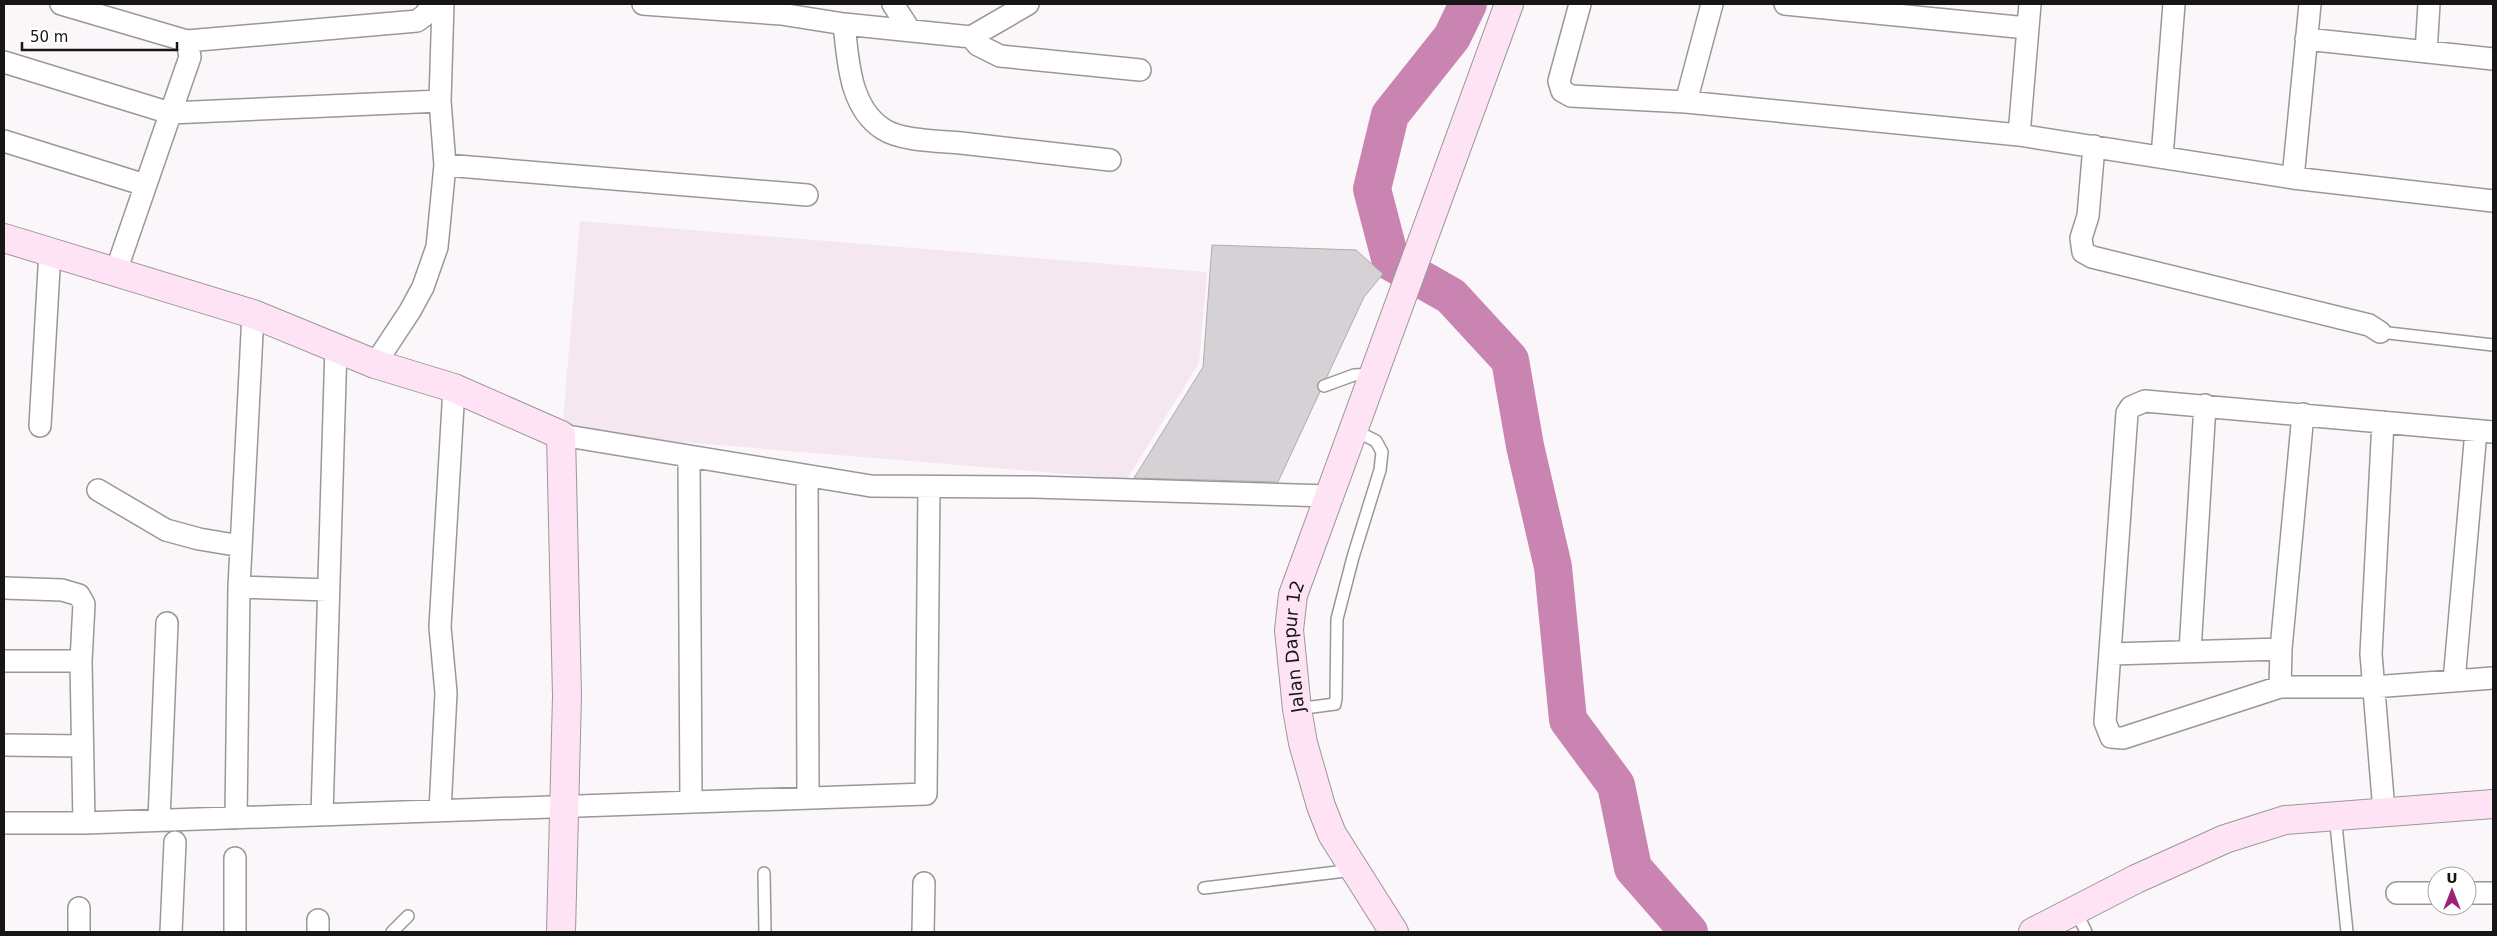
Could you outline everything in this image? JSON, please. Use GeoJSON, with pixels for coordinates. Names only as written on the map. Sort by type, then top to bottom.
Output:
{"type":"FeatureCollection","features":[{"type":"Feature","properties":{"kind":"street"},"geometry":{"type":"LineString","coordinates":[[61,4],[187,41],[416,21],[425,15],[432,4]]}},
{"type":"Feature","properties":{"kind":"street"},"geometry":{"type":"LineString","coordinates":[[375,364],[423,287],[437,247],[445,165],[440,101],[443,4]]}},
{"type":"Feature","properties":{"kind":"street"},"geometry":{"type":"LineString","coordinates":[[643,4],[777,9],[844,24],[909,29],[971,37],[1018,6]]}},
{"type":"Feature","properties":{"kind":"street"},"geometry":{"type":"LineString","coordinates":[[893,4],[909,29]]}},
{"type":"Feature","properties":{"kind":"street"},"geometry":{"type":"LineString","coordinates":[[1580,4],[1559,81],[1562,91],[1571,96],[1686,102],[2019,135],[2293,178],[2493,201]]}},
{"type":"Feature","properties":{"kind":"street"},"geometry":{"type":"LineString","coordinates":[[1686,102],[1712,4]]}},
{"type":"Feature","properties":{"kind":"street"},"geometry":{"type":"LineString","coordinates":[[1785,4],[1915,10],[2027,28]]}},
{"type":"Feature","properties":{"kind":"street"},"geometry":{"type":"LineString","coordinates":[[2019,135],[2030,4]]}},
{"type":"Feature","properties":{"kind":"street"},"geometry":{"type":"LineString","coordinates":[[2162,157],[2174,4]]}},
{"type":"Feature","properties":{"kind":"street"},"geometry":{"type":"LineString","coordinates":[[2293,178],[2310,4]]}},
{"type":"Feature","properties":{"kind":"street"},"geometry":{"type":"LineString","coordinates":[[2426,52],[2429,4]]}},
{"type":"Feature","properties":{"kind":"street","name":"Jalan Dapur 12"},"geometry":{"type":"LineString","coordinates":[[1394,932],[1332,834],[1321,806],[1303,743],[1297,709],[1289,630],[1293,595],[1431,222],[1503,6]]}},
{"type":"Feature","properties":{"kind":"street"},"geometry":{"type":"LineString","coordinates":[[844,24],[851,79],[859,99],[870,116],[883,129],[915,138],[1110,160]]}},
{"type":"Feature","properties":{"kind":"street"},"geometry":{"type":"LineString","coordinates":[[971,37],[978,45],[1000,56],[1140,70]]}},
{"type":"Feature","properties":{"kind":"street"},"geometry":{"type":"LineString","coordinates":[[2306,40],[2493,59]]}},
{"type":"Feature","properties":{"kind":"street"},"geometry":{"type":"LineString","coordinates":[[116,271],[190,57],[187,41]]}},
{"type":"Feature","properties":{"kind":"street"},"geometry":{"type":"LineString","coordinates":[[4,62],[170,113],[440,101]]}},
{"type":"Feature","properties":{"kind":"street"},"geometry":{"type":"LineString","coordinates":[[4,142],[145,185]]}},
{"type":"Feature","properties":{"kind":"street"},"geometry":{"type":"LineString","coordinates":[[2094,146],[2088,216],[2081,238],[2083,252],[2092,257],[2369,325],[2380,332]]}},
{"type":"Feature","properties":{"kind":"street"},"geometry":{"type":"LineString","coordinates":[[445,165],[807,195]]}},
{"type":"Feature","properties":{"kind":"street"},"geometry":{"type":"LineString","coordinates":[[4,238],[253,314],[336,346],[375,364],[454,388],[561,435],[871,486],[1034,487],[1329,496]]}},
{"type":"Feature","properties":{"kind":"street"},"geometry":{"type":"LineString","coordinates":[[40,426],[50,251]]}},
{"type":"Feature","properties":{"kind":"street"},"geometry":{"type":"LineString","coordinates":[[236,818],[239,587],[253,314]]}},
{"type":"Feature","properties":{"kind":"street"},"geometry":{"type":"LineString","coordinates":[[322,814],[336,346]]}},
{"type":"Feature","properties":{"kind":"street"},"geometry":{"type":"LineString","coordinates":[[440,811],[446,693],[440,627],[454,388]]}},
{"type":"Feature","properties":{"kind":"street"},"geometry":{"type":"LineString","coordinates":[[2454,681],[2485,431],[2205,404],[2145,401],[2131,407],[2127,413],[2105,722],[2107,733],[2116,738],[2280,687],[2373,688],[2493,678]]}},
{"type":"Feature","properties":{"kind":"street"},"geometry":{"type":"LineString","coordinates":[[2190,651],[2205,404]]}},
{"type":"Feature","properties":{"kind":"street"},"geometry":{"type":"LineString","coordinates":[[2280,687],[2281,649],[2303,414]]}},
{"type":"Feature","properties":{"kind":"street"},"geometry":{"type":"LineString","coordinates":[[2382,422],[2371,654],[2384,811]]}},
{"type":"Feature","properties":{"kind":"street"},"geometry":{"type":"LineString","coordinates":[[561,435],[567,696],[566,806],[561,932]]}},
{"type":"Feature","properties":{"kind":"street"},"geometry":{"type":"LineString","coordinates":[[689,457],[691,802]]}},
{"type":"Feature","properties":{"kind":"street"},"geometry":{"type":"LineString","coordinates":[[807,476],[808,798]]}},
{"type":"Feature","properties":{"kind":"street"},"geometry":{"type":"LineString","coordinates":[[4,823],[84,823],[926,794],[929,487]]}},
{"type":"Feature","properties":{"kind":"street"},"geometry":{"type":"LineString","coordinates":[[98,490],[166,530],[199,539],[241,546]]}},
{"type":"Feature","properties":{"kind":"street"},"geometry":{"type":"LineString","coordinates":[[239,587],[328,590]]}},
{"type":"Feature","properties":{"kind":"street"},"geometry":{"type":"LineString","coordinates":[[4,588],[62,590],[79,595],[84,604],[81,661],[84,823]]}},
{"type":"Feature","properties":{"kind":"street"},"geometry":{"type":"LineString","coordinates":[[159,820],[167,623]]}},
{"type":"Feature","properties":{"kind":"street"},"geometry":{"type":"LineString","coordinates":[[2111,654],[2281,649]]}},
{"type":"Feature","properties":{"kind":"street"},"geometry":{"type":"LineString","coordinates":[[4,661],[81,661]]}},
{"type":"Feature","properties":{"kind":"street"},"geometry":{"type":"LineString","coordinates":[[4,745],[82,746]]}},
{"type":"Feature","properties":{"kind":"street"},"geometry":{"type":"LineString","coordinates":[[2032,932],[2081,922],[2136,879],[2225,839],[2285,820],[2493,804]]}},
{"type":"Feature","properties":{"kind":"street"},"geometry":{"type":"LineString","coordinates":[[171,932],[175,842]]}},
{"type":"Feature","properties":{"kind":"street"},"geometry":{"type":"LineString","coordinates":[[235,858],[235,932]]}},
{"type":"Feature","properties":{"kind":"street"},"geometry":{"type":"LineString","coordinates":[[923,932],[924,882]]}},
{"type":"Feature","properties":{"kind":"street"},"geometry":{"type":"LineString","coordinates":[[2397,893],[2427,893]]}},
{"type":"Feature","properties":{"kind":"street"},"geometry":{"type":"LineString","coordinates":[[2477,893],[2493,893]]}},
{"type":"Feature","properties":{"kind":"street"},"geometry":{"type":"LineString","coordinates":[[79,908],[79,932]]}},
{"type":"Feature","properties":{"kind":"lane"},"geometry":{"type":"LineString","coordinates":[[2380,332],[2493,345]]}},
{"type":"Feature","properties":{"kind":"lane"},"geometry":{"type":"LineString","coordinates":[[1324,386],[1354,375],[1375,374]]}},
{"type":"Feature","properties":{"kind":"lane"},"geometry":{"type":"LineString","coordinates":[[1297,709],[1335,704],[1337,620],[1353,557],[1380,470],[1382,452],[1376,441],[1354,430]]}},
{"type":"Feature","properties":{"kind":"lane"},"geometry":{"type":"LineString","coordinates":[[2334,815],[2347,932]]}},
{"type":"Feature","properties":{"kind":"lane"},"geometry":{"type":"LineString","coordinates":[[1204,888],[1354,870]]}},
{"type":"Feature","properties":{"kind":"lane"},"geometry":{"type":"LineString","coordinates":[[764,872],[765,932]]}},
{"type":"Feature","properties":{"kind":"lane"},"geometry":{"type":"LineString","coordinates":[[392,932],[408,916]]}},
{"type":"Feature","properties":{"kind":"shaded area"},"geometry":{"type":"Polygon","coordinates":[[[580,221],[1207,272],[1199,363],[1127,479],[562,432],[580,221]]]}},
{"type":"Feature","properties":{"kind":"building"},"geometry":{"type":"Polygon","coordinates":[[[1212,245],[1356,250],[1383,274],[1364,297],[1278,482],[1134,478],[1203,367],[1212,245]]]}},
{"type":"Feature","properties":{"kind":"waterway"},"geometry":{"type":"LineString","coordinates":[[1468,4],[1452,37],[1390,115],[1372,189],[1391,262],[1451,296],[1510,360],[1525,446],[1553,567],[1568,720],[1616,785],[1633,868],[1689,932]]}}]}
